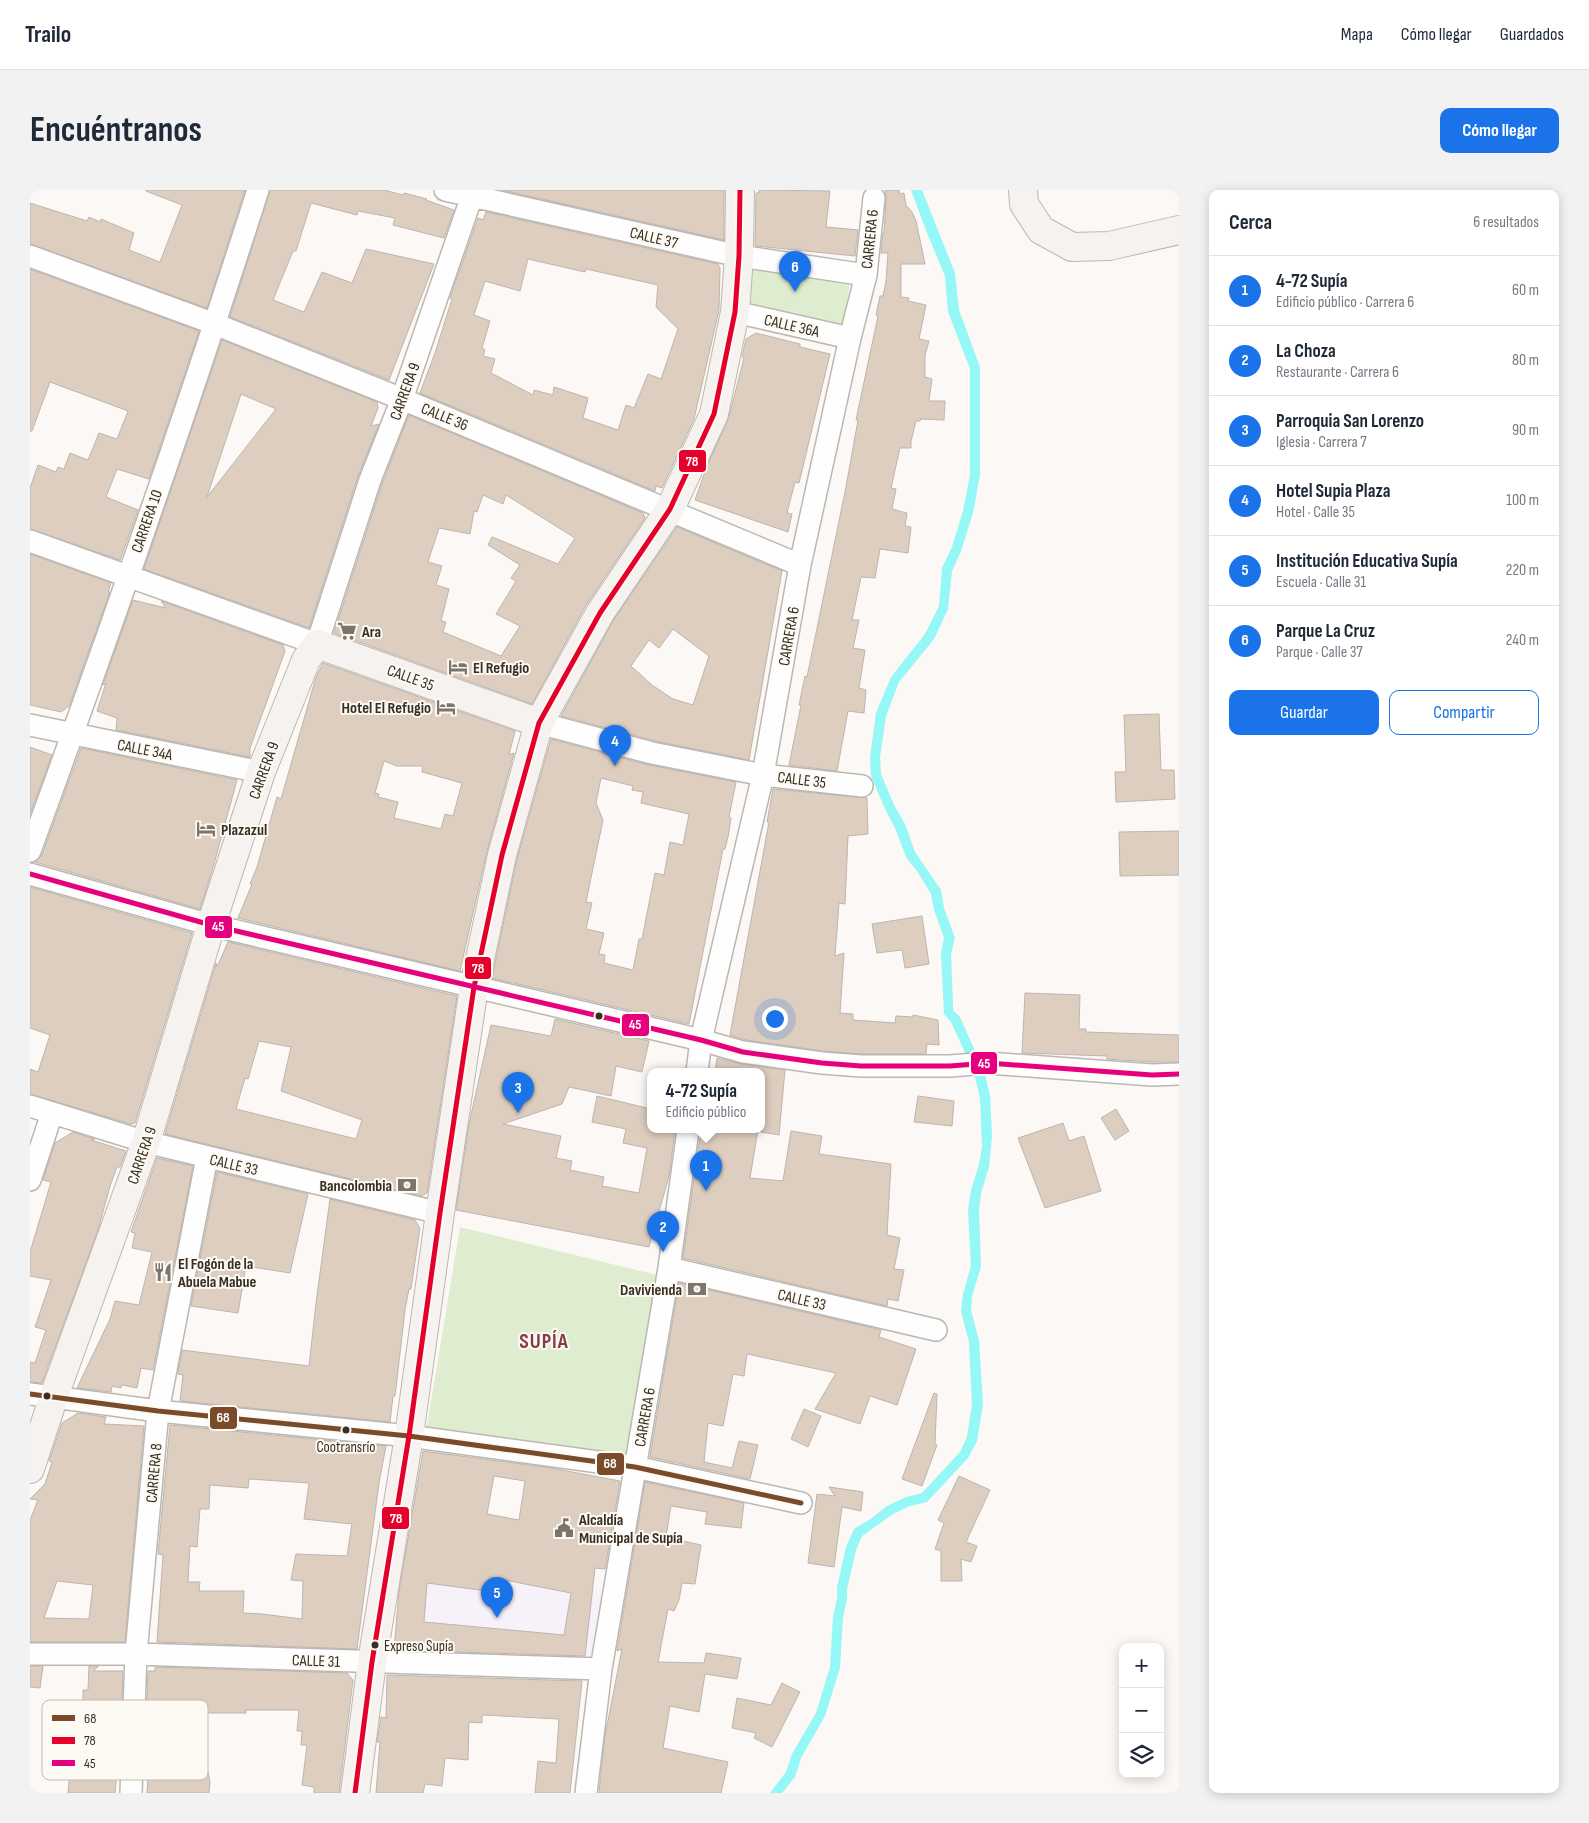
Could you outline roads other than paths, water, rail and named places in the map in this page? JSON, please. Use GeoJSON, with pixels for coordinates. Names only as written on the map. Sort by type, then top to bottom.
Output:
{"type":"FeatureCollection","features":[{"type":"Feature","properties":{"kind":"main road"},"geometry":{"type":"LineString","coordinates":[[355,1793],[372,1662],[409,1436],[474,987],[502,854],[539,723],[600,613],[670,509],[714,414],[734,312],[739,256],[740,190]]}},
{"type":"Feature","properties":{"kind":"main road"},"geometry":{"type":"LineString","coordinates":[[1022,190],[1024,204],[1041,230],[1072,247],[1109,246],[1179,230]]}},
{"type":"Feature","properties":{"kind":"main road","name":"CALLE 35"},"geometry":{"type":"LineString","coordinates":[[317,644],[539,723]]}},
{"type":"Feature","properties":{"kind":"main road","name":"CARRERA 9"},"geometry":{"type":"LineString","coordinates":[[30,1469],[42,1395],[146,1142],[211,925],[261,772],[306,660],[317,644]]}},
{"type":"Feature","properties":{"kind":"street","name":"CARRERA 10"},"geometry":{"type":"LineString","coordinates":[[30,851],[215,324],[258,190]]}},
{"type":"Feature","properties":{"kind":"street","name":"CALLE 37"},"geometry":{"type":"LineString","coordinates":[[445,190],[473,193],[739,256],[866,275]]}},
{"type":"Feature","properties":{"kind":"street","name":"CARRERA 9"},"geometry":{"type":"LineString","coordinates":[[317,644],[370,480],[402,399],[473,193]]}},
{"type":"Feature","properties":{"kind":"street","name":"CARRERA 6"},"geometry":{"type":"LineString","coordinates":[[698,1068],[701,1040],[763,775],[800,565],[850,338],[866,275],[874,198]]}},
{"type":"Feature","properties":{"kind":"street","name":"CALLE 36"},"geometry":{"type":"LineString","coordinates":[[30,256],[215,324],[402,399],[670,509],[800,565]]}},
{"type":"Feature","properties":{"kind":"street","name":"CALLE 36A"},"geometry":{"type":"LineString","coordinates":[[734,312],[850,338]]}},
{"type":"Feature","properties":{"kind":"street","name":"CALLE 35"},"geometry":{"type":"LineString","coordinates":[[30,542],[317,644]]}},
{"type":"Feature","properties":{"kind":"street","name":"CALLE 35"},"geometry":{"type":"LineString","coordinates":[[539,723],[652,753],[763,775],[862,786]]}},
{"type":"Feature","properties":{"kind":"street","name":"CALLE 34A"},"geometry":{"type":"LineString","coordinates":[[30,725],[261,772]]}},
{"type":"Feature","properties":{"kind":"street"},"geometry":{"type":"LineString","coordinates":[[30,874],[211,925],[701,1040],[743,1052],[862,1066],[950,1066],[988,1062],[1152,1075],[1179,1074]]}},
{"type":"Feature","properties":{"kind":"street","name":"CALLE 33"},"geometry":{"type":"LineString","coordinates":[[30,1106],[146,1142],[440,1213]]}},
{"type":"Feature","properties":{"kind":"street"},"geometry":{"type":"LineString","coordinates":[[30,1180],[52,1113]]}},
{"type":"Feature","properties":{"kind":"street","name":"CARRERA 6"},"geometry":{"type":"LineString","coordinates":[[586,1793],[602,1669],[669,1268],[688,1133]]}},
{"type":"Feature","properties":{"kind":"street","name":"CARRERA 8"},"geometry":{"type":"LineString","coordinates":[[134,1700],[136,1654],[158,1411],[207,1157]]}},
{"type":"Feature","properties":{"kind":"street","name":"CALLE 33"},"geometry":{"type":"LineString","coordinates":[[669,1268],[936,1330]]}},
{"type":"Feature","properties":{"kind":"street"},"geometry":{"type":"LineString","coordinates":[[42,1395],[158,1411],[409,1436],[635,1467],[801,1503]]}},
{"type":"Feature","properties":{"kind":"street","name":"CALLE 31"},"geometry":{"type":"LineString","coordinates":[[30,1654],[136,1654],[602,1669]]}},
{"type":"Feature","properties":{"kind":"street","name":"CARRERA 8"},"geometry":{"type":"LineString","coordinates":[[131,1780],[131,1793]]}},
{"type":"Feature","properties":{"kind":"water"},"geometry":{"type":"Polygon","coordinates":[[[911,190],[922,190],[955,273],[959,310],[980,367],[980,475],[973,513],[961,551],[952,571],[948,609],[934,639],[899,682],[886,716],[880,757],[881,774],[894,805],[905,824],[915,852],[941,890],[944,908],[955,938],[951,954],[953,1010],[960,1017],[985,1074],[990,1096],[992,1136],[989,1167],[981,1193],[979,1210],[981,1267],[972,1296],[971,1310],[979,1341],[983,1404],[977,1441],[968,1458],[927,1502],[910,1506],[893,1514],[862,1536],[856,1550],[847,1589],[840,1668],[825,1716],[801,1758],[795,1777],[782,1793],[770,1793],[786,1772],[792,1754],[816,1713],[830,1667],[837,1587],[846,1547],[854,1529],[887,1506],[906,1497],[922,1493],[960,1452],[967,1437],[972,1404],[969,1342],[961,1311],[963,1294],[971,1266],[968,1209],[982,1147],[980,1098],[975,1077],[963,1048],[951,1022],[944,1014],[941,953],[944,938],[934,910],[931,894],[906,857],[871,776],[870,757],[876,713],[891,677],[925,634],[939,606],[942,568],[952,547],[963,511],[970,475],[970,369],[948,312],[945,276],[911,190]]]}},
{"type":"Feature","properties":{"kind":"place","name":"Parque La Cruz"},"geometry":{"type":"Point","coordinates":[795,292]}},
{"type":"Feature","properties":{"kind":"place","name":"Ara"},"geometry":{"type":"Point","coordinates":[347,631]}},
{"type":"Feature","properties":{"kind":"place","name":"El Refugio"},"geometry":{"type":"Point","coordinates":[458,667]}},
{"type":"Feature","properties":{"kind":"place","name":"Hotel El Refugio"},"geometry":{"type":"Point","coordinates":[446,707]}},
{"type":"Feature","properties":{"kind":"place","name":"Hotel Supia Plaza"},"geometry":{"type":"Point","coordinates":[615,766]}},
{"type":"Feature","properties":{"kind":"place","name":"Plazazul"},"geometry":{"type":"Point","coordinates":[206,829]}},
{"type":"Feature","properties":{"kind":"place","name":"Parroquia San Lorenzo"},"geometry":{"type":"Point","coordinates":[518,1113]}},
{"type":"Feature","properties":{"kind":"place","name":"Bancolombia"},"geometry":{"type":"Point","coordinates":[407,1185]}},
{"type":"Feature","properties":{"kind":"place","name":"4-72 Supía"},"geometry":{"type":"Point","coordinates":[706,1191]}},
{"type":"Feature","properties":{"kind":"place","name":"La Choza"},"geometry":{"type":"Point","coordinates":[663,1252]}},
{"type":"Feature","properties":{"kind":"place","name":"El Fogón de la Abuela Mabue"},"geometry":{"type":"Point","coordinates":[163,1272]}},
{"type":"Feature","properties":{"kind":"place","name":"Davivienda"},"geometry":{"type":"Point","coordinates":[697,1289]}},
{"type":"Feature","properties":{"kind":"place","name":"Cootransrío"},"geometry":{"type":"Point","coordinates":[346,1430]}},
{"type":"Feature","properties":{"kind":"place","name":"Alcaldía Municipal de Supía"},"geometry":{"type":"Point","coordinates":[564,1528]}},
{"type":"Feature","properties":{"kind":"place","name":"Institución Educativa Supía"},"geometry":{"type":"Point","coordinates":[497,1618]}},
{"type":"Feature","properties":{"kind":"place","name":"Expreso Supía"},"geometry":{"type":"Point","coordinates":[375,1645]}},
{"type":"Feature","properties":{"kind":"district","name":"SUPÍA"},"geometry":{"type":"Point","coordinates":[544,1341]}}]}
